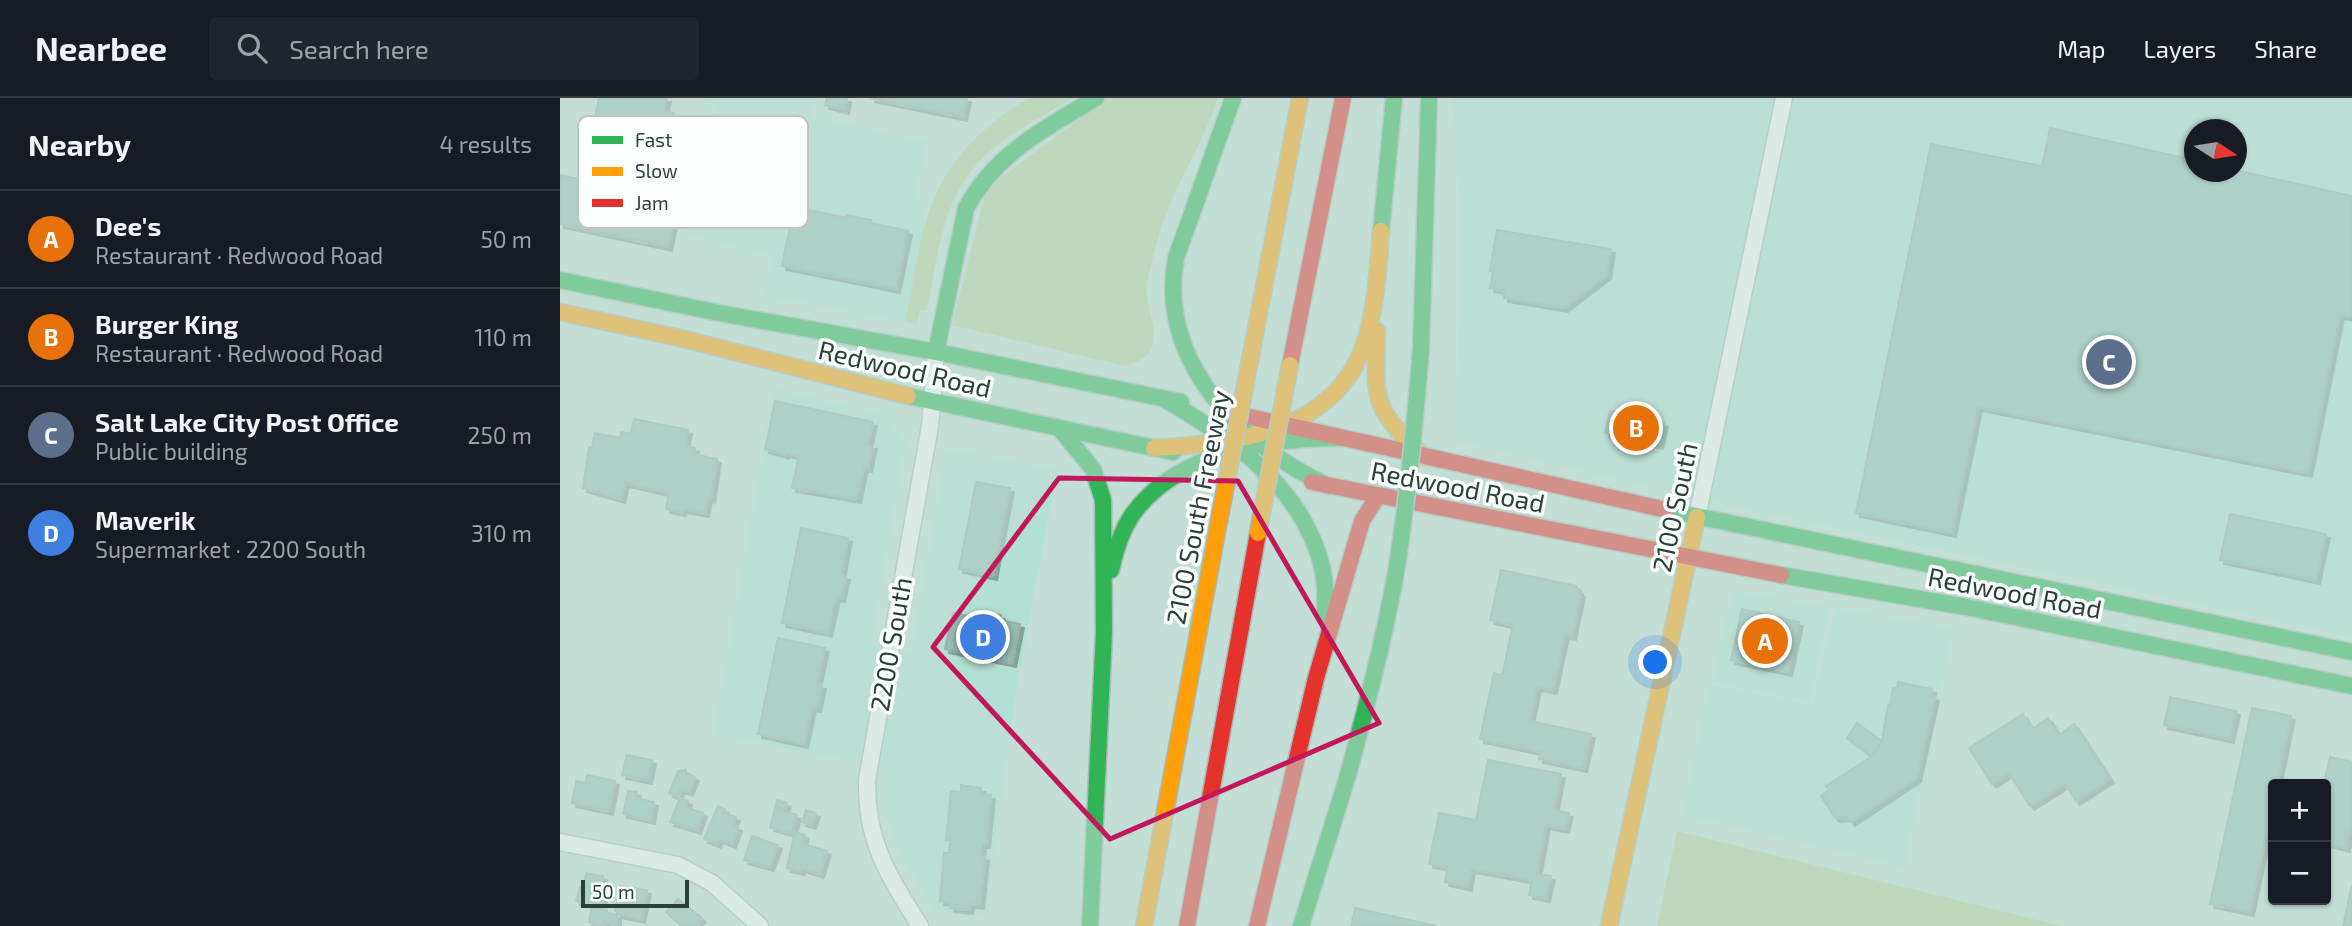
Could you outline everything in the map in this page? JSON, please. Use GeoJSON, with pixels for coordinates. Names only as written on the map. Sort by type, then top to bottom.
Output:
{"type":"FeatureCollection","features":[{"type":"Feature","properties":{"kind":"main road"},"geometry":{"type":"LineString","coordinates":[[936,352],[966,208],[976,188],[988,172],[1009,154],[1096,98]]}},
{"type":"Feature","properties":{"kind":"main road"},"geometry":{"type":"LineString","coordinates":[[1233,98],[1182,237],[1174,268],[1172,296],[1176,326],[1189,358],[1206,387],[1228,412],[1246,442],[1306,525],[1322,565],[1325,612],[1316,678]]}},
{"type":"Feature","properties":{"kind":"main road","name":"2100 South Freeway"},"geometry":{"type":"LineString","coordinates":[[1144,926],[1300,98]]}},
{"type":"Feature","properties":{"kind":"main road"},"geometry":{"type":"LineString","coordinates":[[1187,926],[1258,533],[1343,98]]}},
{"type":"Feature","properties":{"kind":"main road"},"geometry":{"type":"LineString","coordinates":[[1394,98],[1378,271],[1376,376],[1379,404],[1391,424],[1425,457]]}},
{"type":"Feature","properties":{"kind":"main road"},"geometry":{"type":"LineString","coordinates":[[1301,926],[1348,775],[1376,665],[1400,546],[1414,435],[1421,348],[1429,98]]}},
{"type":"Feature","properties":{"kind":"main road"},"geometry":{"type":"LineString","coordinates":[[1104,632],[1115,551],[1130,519],[1140,506],[1166,483],[1246,442],[1287,425],[1330,397],[1354,367],[1365,342],[1378,271]]}},
{"type":"Feature","properties":{"kind":"main road","name":"Redwood Road"},"geometry":{"type":"LineString","coordinates":[[560,280],[719,313],[936,352],[1228,412],[1697,517],[2352,652]]}},
{"type":"Feature","properties":{"kind":"main road","name":"Redwood Road"},"geometry":{"type":"LineString","coordinates":[[560,312],[680,338],[932,401],[1328,486],[1689,557],[1966,607],[2352,686]]}},
{"type":"Feature","properties":{"kind":"main road"},"geometry":{"type":"LineString","coordinates":[[1164,399],[1328,486]]}},
{"type":"Feature","properties":{"kind":"main road"},"geometry":{"type":"LineString","coordinates":[[1059,428],[1097,472],[1102,491],[1104,632],[1090,926]]}},
{"type":"Feature","properties":{"kind":"main road"},"geometry":{"type":"LineString","coordinates":[[1154,448],[1301,438],[1341,438]]}},
{"type":"Feature","properties":{"kind":"main road"},"geometry":{"type":"LineString","coordinates":[[1257,926],[1316,678],[1362,521],[1378,496]]}},
{"type":"Feature","properties":{"kind":"main road","name":"2100 South"},"geometry":{"type":"LineString","coordinates":[[1609,926],[1697,517]]}},
{"type":"Feature","properties":{"kind":"street","name":"2100 South"},"geometry":{"type":"LineString","coordinates":[[1697,517],[1784,98]]}},
{"type":"Feature","properties":{"kind":"street","name":"2200 South"},"geometry":{"type":"LineString","coordinates":[[920,926],[878,854],[871,832],[867,780],[930,426],[936,352]]}},
{"type":"Feature","properties":{"kind":"street"},"geometry":{"type":"LineString","coordinates":[[560,842],[678,865],[712,883],[760,926]]}},
{"type":"Feature","properties":{"kind":"highlighted area"},"geometry":{"type":"Polygon","coordinates":[[[1059,478],[1238,481],[1379,723],[1110,839],[933,647],[1059,478]]]}},
{"type":"Feature","properties":{"kind":"shaded area"},"geometry":{"type":"Polygon","coordinates":[[[703,98],[815,98],[811,117],[926,142],[916,190],[926,225],[905,322],[765,295],[772,254],[687,235],[689,228],[808,228],[808,116],[714,116],[716,105],[703,101],[703,98]]]}},
{"type":"Feature","properties":{"kind":"shaded area"},"geometry":{"type":"Polygon","coordinates":[[[1030,98],[1072,98],[1000,143],[975,167],[952,204],[945,224],[927,310],[920,310],[916,324],[905,322],[925,225],[945,177],[982,132],[1030,98]]]}},
{"type":"Feature","properties":{"kind":"shaded area"},"geometry":{"type":"Polygon","coordinates":[[[1107,98],[1218,98],[1171,202],[1155,249],[1147,284],[1154,331],[1151,349],[1145,357],[1125,366],[952,325],[986,189],[1107,98]]]}},
{"type":"Feature","properties":{"kind":"shaded area"},"geometry":{"type":"Polygon","coordinates":[[[1453,98],[2352,98],[2352,637],[1741,508],[1456,441],[1460,225],[1453,98]]]}},
{"type":"Feature","properties":{"kind":"shaded area"},"geometry":{"type":"Polygon","coordinates":[[[774,389],[882,414],[906,441],[871,644],[1019,670],[985,917],[934,909],[899,853],[889,823],[887,768],[714,733],[774,389]]]}},
{"type":"Feature","properties":{"kind":"shaded area"},"geometry":{"type":"Polygon","coordinates":[[[956,450],[1057,471],[1020,668],[911,650],[946,455],[956,450]]]}},
{"type":"Feature","properties":{"kind":"shaded area"},"geometry":{"type":"Polygon","coordinates":[[[1733,591],[1830,608],[1810,702],[1712,682],[1733,591]]]}},
{"type":"Feature","properties":{"kind":"shaded area"},"geometry":{"type":"Polygon","coordinates":[[[1835,608],[1953,629],[1904,867],[1683,814],[1710,684],[1812,705],[1835,608]]]}},
{"type":"Feature","properties":{"kind":"shaded area"},"geometry":{"type":"Polygon","coordinates":[[[1677,831],[2061,926],[1657,926],[1677,831]]]}},
{"type":"Feature","properties":{"kind":"building"},"geometry":{"type":"Polygon","coordinates":[[[599,98],[667,98],[664,111],[674,113],[674,116],[595,116],[599,98]]]}},
{"type":"Feature","properties":{"kind":"building"},"geometry":{"type":"Polygon","coordinates":[[[827,98],[847,98],[845,110],[825,105],[827,98]]]}},
{"type":"Feature","properties":{"kind":"building"},"geometry":{"type":"Polygon","coordinates":[[[870,98],[967,98],[963,117],[870,98]]]}},
{"type":"Feature","properties":{"kind":"building"},"geometry":{"type":"Polygon","coordinates":[[[2050,128],[2184,158],[2184,182],[2247,182],[2247,172],[2352,196],[2352,317],[2340,315],[2308,473],[1978,407],[1952,533],[1856,513],[1931,144],[2042,166],[2050,128]]]}},
{"type":"Feature","properties":{"kind":"building"},"geometry":{"type":"Polygon","coordinates":[[[560,175],[578,179],[578,228],[560,224],[560,175]]]}},
{"type":"Feature","properties":{"kind":"building"},"geometry":{"type":"Polygon","coordinates":[[[808,210],[871,220],[871,223],[908,231],[896,289],[782,266],[790,228],[808,228],[808,210]]]}},
{"type":"Feature","properties":{"kind":"building"},"geometry":{"type":"Polygon","coordinates":[[[579,228],[672,228],[668,247],[579,228]]]}},
{"type":"Feature","properties":{"kind":"building"},"geometry":{"type":"Polygon","coordinates":[[[1497,230],[1611,249],[1607,275],[1564,308],[1504,298],[1505,291],[1490,288],[1497,230]]]}},
{"type":"Feature","properties":{"kind":"building"},"geometry":{"type":"Polygon","coordinates":[[[775,401],[873,422],[868,445],[873,445],[868,468],[864,467],[857,499],[792,488],[799,456],[765,449],[775,401]]]}},
{"type":"Feature","properties":{"kind":"building"},"geometry":{"type":"Polygon","coordinates":[[[1610,411],[1664,423],[1659,445],[1605,433],[1610,411]]]}},
{"type":"Feature","properties":{"kind":"building"},"geometry":{"type":"Polygon","coordinates":[[[634,419],[688,430],[685,446],[695,448],[693,454],[717,459],[711,499],[708,498],[705,513],[666,509],[669,493],[625,483],[621,499],[583,488],[589,447],[592,448],[595,433],[620,438],[621,432],[630,434],[634,419]]]}},
{"type":"Feature","properties":{"kind":"building"},"geometry":{"type":"Polygon","coordinates":[[[976,482],[1010,488],[993,576],[959,569],[976,482]]]}},
{"type":"Feature","properties":{"kind":"building"},"geometry":{"type":"Polygon","coordinates":[[[2230,514],[2326,534],[2316,580],[2220,560],[2230,514]]]}},
{"type":"Feature","properties":{"kind":"building"},"geometry":{"type":"Polygon","coordinates":[[[801,528],[848,538],[841,575],[846,576],[841,598],[836,597],[828,633],[782,623],[801,528]]]}},
{"type":"Feature","properties":{"kind":"building"},"geometry":{"type":"Polygon","coordinates":[[[1501,570],[1576,586],[1581,594],[1572,636],[1565,634],[1553,690],[1537,687],[1530,721],[1591,734],[1583,768],[1539,759],[1541,752],[1480,739],[1494,673],[1502,675],[1513,625],[1490,620],[1501,570]]]}},
{"type":"Feature","properties":{"kind":"building"},"geometry":{"type":"Polygon","coordinates":[[[1742,609],[1799,622],[1788,672],[1731,660],[1742,609]]]}},
{"type":"Feature","properties":{"kind":"building"},"geometry":{"type":"Polygon","coordinates":[[[953,613],[985,619],[986,613],[1001,615],[1000,620],[1020,624],[1012,663],[945,649],[953,613]]]}},
{"type":"Feature","properties":{"kind":"building"},"geometry":{"type":"Polygon","coordinates":[[[778,638],[825,648],[817,684],[822,685],[817,708],[812,707],[804,744],[758,734],[778,638]]]}},
{"type":"Feature","properties":{"kind":"building"},"geometry":{"type":"Polygon","coordinates":[[[1898,682],[1932,689],[1931,696],[1935,697],[1917,778],[1851,822],[1847,817],[1835,818],[1821,796],[1829,790],[1826,786],[1872,756],[1882,741],[1888,705],[1890,706],[1893,688],[1897,689],[1898,682]]]}},
{"type":"Feature","properties":{"kind":"building"},"geometry":{"type":"Polygon","coordinates":[[[2170,697],[2236,711],[2230,739],[2164,725],[2170,697]]]}},
{"type":"Feature","properties":{"kind":"building"},"geometry":{"type":"Polygon","coordinates":[[[2252,708],[2291,716],[2278,779],[2268,779],[2268,825],[2250,912],[2210,904],[2252,708]]]}},
{"type":"Feature","properties":{"kind":"building"},"geometry":{"type":"Polygon","coordinates":[[[2023,714],[2032,729],[2048,718],[2059,735],[2074,724],[2110,779],[2076,801],[2065,784],[2030,806],[2009,773],[1992,784],[1969,748],[2023,714]]]}},
{"type":"Feature","properties":{"kind":"building"},"geometry":{"type":"Polygon","coordinates":[[[1857,723],[1882,741],[1872,756],[1847,738],[1857,723]]]}},
{"type":"Feature","properties":{"kind":"building"},"geometry":{"type":"Polygon","coordinates":[[[627,755],[652,760],[648,780],[622,775],[627,755]]]}},
{"type":"Feature","properties":{"kind":"building"},"geometry":{"type":"Polygon","coordinates":[[[2330,757],[2352,762],[2352,832],[2349,831],[2346,848],[2331,844],[2331,779],[2325,779],[2330,757]]]}},
{"type":"Feature","properties":{"kind":"building"},"geometry":{"type":"Polygon","coordinates":[[[1488,760],[1561,774],[1554,810],[1569,813],[1565,829],[1546,825],[1537,874],[1551,876],[1546,898],[1529,895],[1531,880],[1471,869],[1468,887],[1445,882],[1448,867],[1429,864],[1439,813],[1476,820],[1488,760]]]}},
{"type":"Feature","properties":{"kind":"building"},"geometry":{"type":"Polygon","coordinates":[[[686,770],[686,773],[695,777],[689,792],[681,789],[678,797],[669,793],[678,771],[686,770]]]}},
{"type":"Feature","properties":{"kind":"building"},"geometry":{"type":"Polygon","coordinates":[[[587,775],[615,781],[609,811],[572,803],[576,781],[586,783],[587,775]]]}},
{"type":"Feature","properties":{"kind":"building"},"geometry":{"type":"Polygon","coordinates":[[[961,785],[981,788],[980,794],[991,795],[986,844],[982,844],[981,856],[985,857],[980,905],[970,904],[969,910],[950,908],[951,902],[940,901],[944,853],[949,853],[950,840],[946,840],[951,791],[961,792],[961,785]]]}},
{"type":"Feature","properties":{"kind":"building"},"geometry":{"type":"Polygon","coordinates":[[[628,791],[637,792],[636,798],[654,802],[651,820],[623,814],[628,791]]]}},
{"type":"Feature","properties":{"kind":"building"},"geometry":{"type":"Polygon","coordinates":[[[680,798],[688,801],[686,807],[703,813],[697,830],[670,822],[680,798]]]}},
{"type":"Feature","properties":{"kind":"building"},"geometry":{"type":"Polygon","coordinates":[[[777,800],[787,803],[785,810],[775,807],[777,800]]]}},
{"type":"Feature","properties":{"kind":"building"},"geometry":{"type":"Polygon","coordinates":[[[718,806],[725,809],[724,813],[736,817],[733,825],[738,827],[732,844],[719,839],[717,844],[704,839],[718,806]]]}},
{"type":"Feature","properties":{"kind":"building"},"geometry":{"type":"Polygon","coordinates":[[[775,809],[797,815],[792,833],[770,827],[775,809]]]}},
{"type":"Feature","properties":{"kind":"building"},"geometry":{"type":"Polygon","coordinates":[[[806,810],[816,813],[812,825],[802,822],[806,810]]]}},
{"type":"Feature","properties":{"kind":"building"},"geometry":{"type":"Polygon","coordinates":[[[795,832],[805,835],[803,844],[827,851],[820,874],[801,868],[800,871],[787,868],[795,832]]]}},
{"type":"Feature","properties":{"kind":"building"},"geometry":{"type":"Polygon","coordinates":[[[752,836],[778,845],[770,867],[744,860],[752,836]]]}},
{"type":"Feature","properties":{"kind":"building"},"geometry":{"type":"Polygon","coordinates":[[[586,873],[603,876],[598,897],[603,898],[601,907],[576,901],[580,887],[583,888],[586,873]]]}},
{"type":"Feature","properties":{"kind":"building"},"geometry":{"type":"Polygon","coordinates":[[[2352,885],[2352,926],[2343,926],[2352,885]]]}},
{"type":"Feature","properties":{"kind":"building"},"geometry":{"type":"Polygon","coordinates":[[[620,886],[647,890],[641,919],[617,914],[615,911],[620,886]]]}},
{"type":"Feature","properties":{"kind":"building"},"geometry":{"type":"Polygon","coordinates":[[[678,899],[702,918],[696,924],[698,926],[682,926],[666,912],[678,899]]]}},
{"type":"Feature","properties":{"kind":"building"},"geometry":{"type":"Polygon","coordinates":[[[592,907],[617,915],[617,923],[592,926],[593,923],[589,922],[592,907]]]}},
{"type":"Feature","properties":{"kind":"building"},"geometry":{"type":"Polygon","coordinates":[[[1355,908],[1437,926],[1351,926],[1355,908]]]}},
{"type":"Feature","properties":{"kind":"traffic: fast"},"geometry":{"type":"LineString","coordinates":[[936,352],[966,208],[978,189],[1007,157],[1096,98]]}},
{"type":"Feature","properties":{"kind":"traffic: fast"},"geometry":{"type":"LineString","coordinates":[[1233,98],[1176,258],[1174,296],[1180,332],[1193,365],[1212,396],[1237,423],[1265,448],[1328,486]]}},
{"type":"Feature","properties":{"kind":"traffic: fast"},"geometry":{"type":"LineString","coordinates":[[1381,231],[1394,98]]}},
{"type":"Feature","properties":{"kind":"traffic: fast"},"geometry":{"type":"LineString","coordinates":[[1421,348],[1429,98]]}},
{"type":"Feature","properties":{"kind":"traffic: fast"},"geometry":{"type":"LineString","coordinates":[[560,280],[1181,402]]}},
{"type":"Feature","properties":{"kind":"traffic: fast"},"geometry":{"type":"LineString","coordinates":[[1348,775],[1396,572],[1411,460],[1421,348]]}},
{"type":"Feature","properties":{"kind":"traffic: fast"},"geometry":{"type":"LineString","coordinates":[[908,396],[1173,452]]}},
{"type":"Feature","properties":{"kind":"traffic: fast"},"geometry":{"type":"LineString","coordinates":[[1164,399],[1241,450],[1265,471],[1285,494],[1303,519],[1316,547],[1324,577],[1325,615]]}},
{"type":"Feature","properties":{"kind":"traffic: fast"},"geometry":{"type":"LineString","coordinates":[[1059,428],[1093,469],[1103,500],[1104,632],[1090,926]]}},
{"type":"Feature","properties":{"kind":"traffic: fast"},"geometry":{"type":"LineString","coordinates":[[1111,570],[1119,542],[1132,515],[1151,494],[1174,476],[1199,463],[1256,446],[1285,441],[1341,438]]}},
{"type":"Feature","properties":{"kind":"traffic: fast"},"geometry":{"type":"LineString","coordinates":[[1667,510],[2352,652]]}},
{"type":"Feature","properties":{"kind":"traffic: fast"},"geometry":{"type":"LineString","coordinates":[[1781,575],[1966,607],[2352,686]]}},
{"type":"Feature","properties":{"kind":"traffic: fast"},"geometry":{"type":"LineString","coordinates":[[1301,926],[1348,775]]}},
{"type":"Feature","properties":{"kind":"traffic: slow"},"geometry":{"type":"LineString","coordinates":[[1251,355],[1300,98]]}},
{"type":"Feature","properties":{"kind":"traffic: slow"},"geometry":{"type":"LineString","coordinates":[[1154,448],[1215,443],[1246,437],[1304,416],[1328,399],[1348,377],[1363,348],[1374,305],[1381,231]]}},
{"type":"Feature","properties":{"kind":"traffic: slow"},"geometry":{"type":"LineString","coordinates":[[560,312],[680,338],[908,396]]}},
{"type":"Feature","properties":{"kind":"traffic: slow"},"geometry":{"type":"LineString","coordinates":[[1377,331],[1376,374],[1380,402],[1394,426],[1425,457]]}},
{"type":"Feature","properties":{"kind":"traffic: slow"},"geometry":{"type":"LineString","coordinates":[[1219,521],[1251,355]]}},
{"type":"Feature","properties":{"kind":"traffic: slow"},"geometry":{"type":"LineString","coordinates":[[1258,533],[1290,365]]}},
{"type":"Feature","properties":{"kind":"traffic: slow"},"geometry":{"type":"LineString","coordinates":[[1609,926],[1697,517]]}},
{"type":"Feature","properties":{"kind":"traffic: slow"},"geometry":{"type":"LineString","coordinates":[[1144,926],[1219,521]]}},
{"type":"Feature","properties":{"kind":"traffic: jam"},"geometry":{"type":"LineString","coordinates":[[1290,365],[1343,98]]}},
{"type":"Feature","properties":{"kind":"traffic: jam"},"geometry":{"type":"LineString","coordinates":[[1223,411],[1667,510]]}},
{"type":"Feature","properties":{"kind":"traffic: jam"},"geometry":{"type":"LineString","coordinates":[[1312,482],[1781,575]]}},
{"type":"Feature","properties":{"kind":"traffic: jam"},"geometry":{"type":"LineString","coordinates":[[1257,926],[1316,678],[1362,521],[1378,496]]}},
{"type":"Feature","properties":{"kind":"traffic: jam"},"geometry":{"type":"LineString","coordinates":[[1187,926],[1258,533]]}},
{"type":"Feature","properties":{"kind":"place","name":"Salt Lake City Post Office"},"geometry":{"type":"Point","coordinates":[2109,362]}},
{"type":"Feature","properties":{"kind":"place","name":"Burger King"},"geometry":{"type":"Point","coordinates":[1636,428]}},
{"type":"Feature","properties":{"kind":"place","name":"Maverik"},"geometry":{"type":"Point","coordinates":[983,637]}},
{"type":"Feature","properties":{"kind":"place","name":"Dee's"},"geometry":{"type":"Point","coordinates":[1765,641]}}]}
